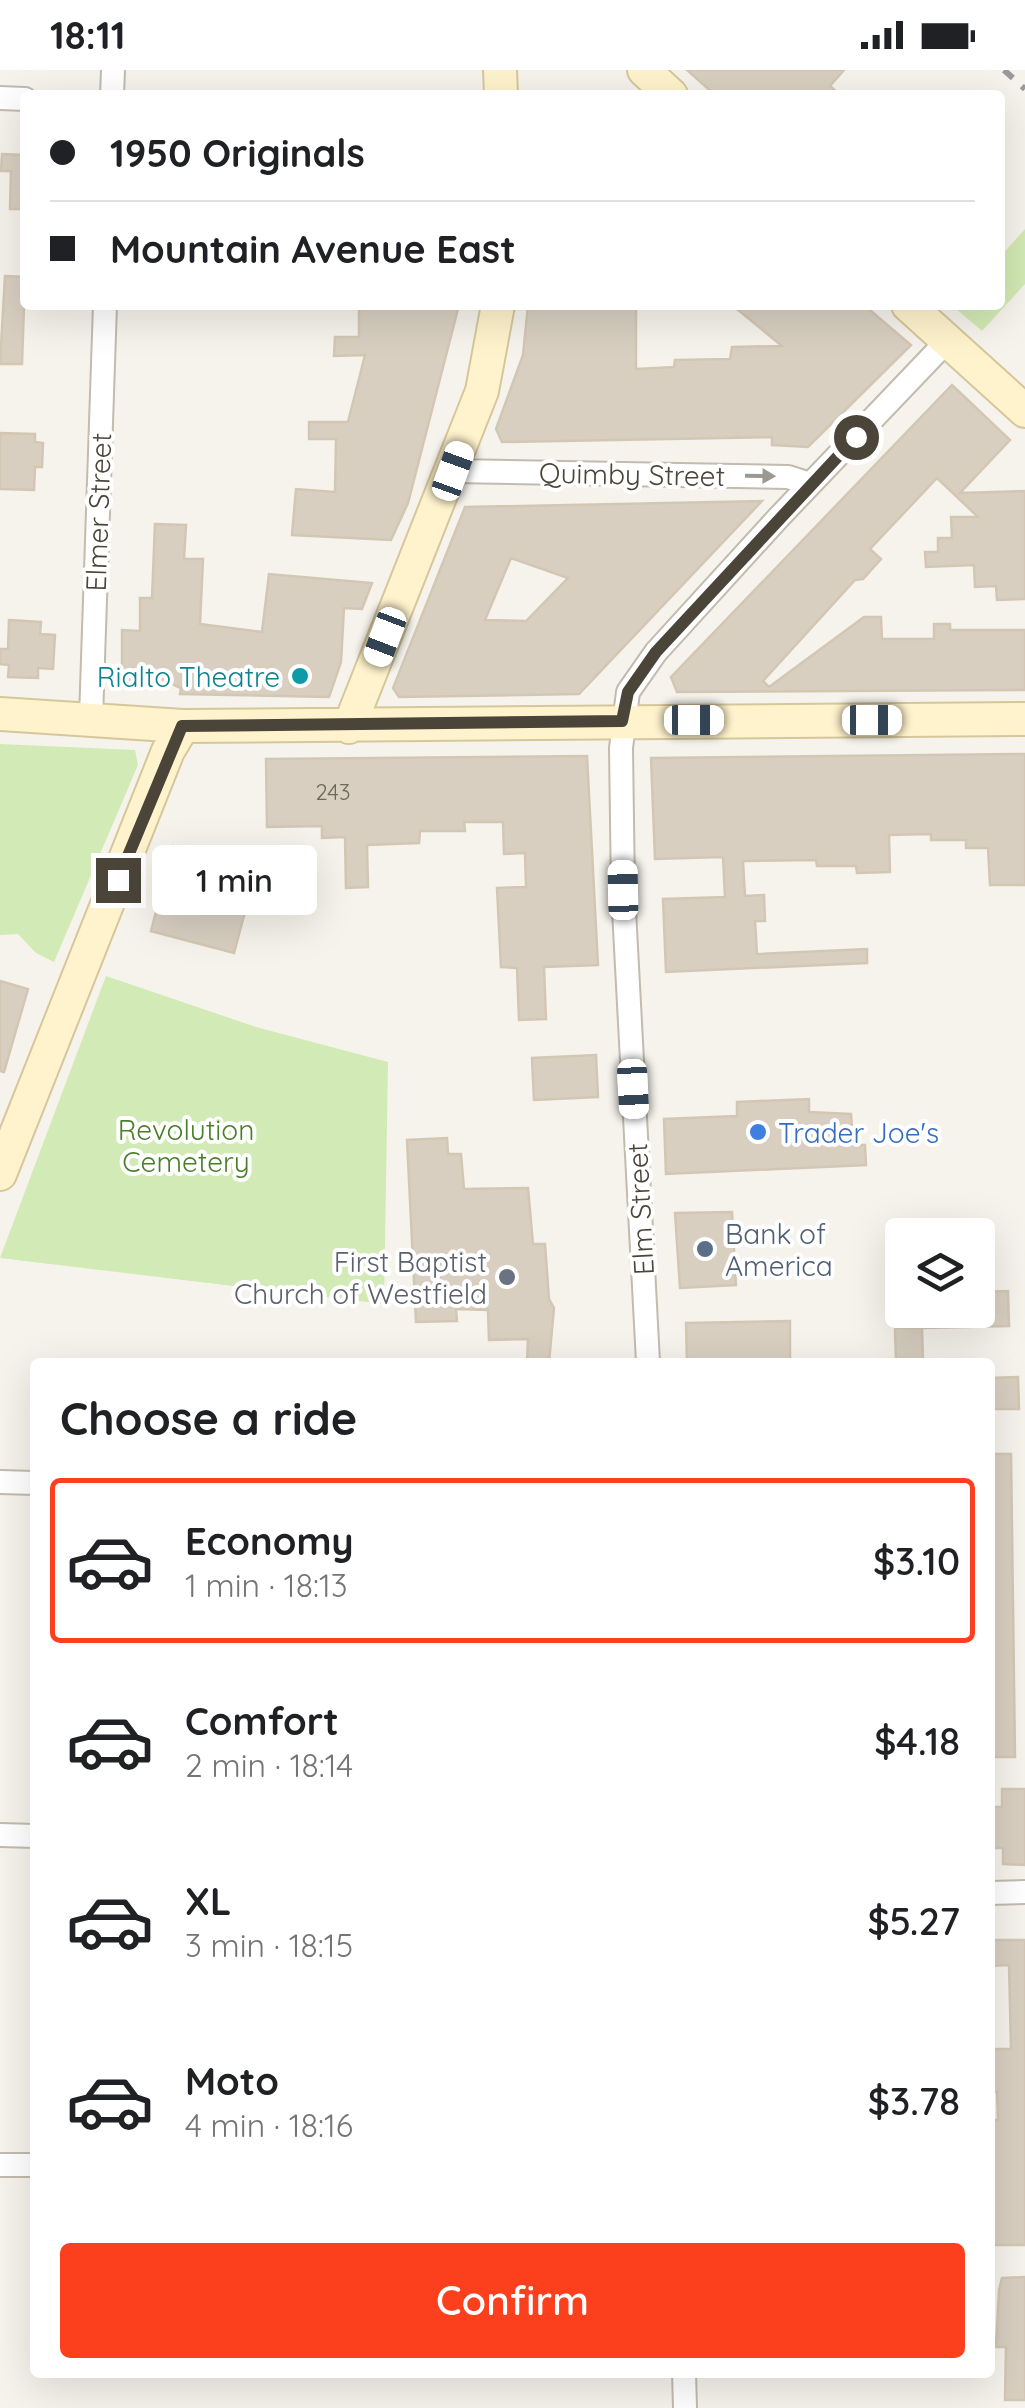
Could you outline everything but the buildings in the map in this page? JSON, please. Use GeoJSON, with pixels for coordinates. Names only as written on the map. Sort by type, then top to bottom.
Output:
{"type":"FeatureCollection","features":[{"type":"Feature","properties":{"kind":"street"},"geometry":{"type":"LineString","coordinates":[[644,70],[666,90]]}},
{"type":"Feature","properties":{"kind":"street","name":"Elmer Street"},"geometry":{"type":"LineString","coordinates":[[91,718],[104,310]]}},
{"type":"Feature","properties":{"kind":"street"},"geometry":{"type":"LineString","coordinates":[[349,727],[482,392],[497,310]]}},
{"type":"Feature","properties":{"kind":"street"},"geometry":{"type":"LineString","coordinates":[[914,310],[1025,411]]}},
{"type":"Feature","properties":{"kind":"street","name":"Elm Street"},"geometry":{"type":"LineString","coordinates":[[648,1358],[623,890],[622,721],[628,692],[656,652],[948,341]]}},
{"type":"Feature","properties":{"kind":"street","name":"Quimby Street"},"geometry":{"type":"LineString","coordinates":[[453,471],[788,477],[810,484]]}},
{"type":"Feature","properties":{"kind":"street"},"geometry":{"type":"LineString","coordinates":[[0,714],[182,726],[349,727],[1025,719]]}},
{"type":"Feature","properties":{"kind":"street"},"geometry":{"type":"LineString","coordinates":[[0,1174],[168,751],[182,726]]}},
{"type":"Feature","properties":{"kind":"street"},"geometry":{"type":"LineString","coordinates":[[0,1482],[30,1483]]}},
{"type":"Feature","properties":{"kind":"street"},"geometry":{"type":"LineString","coordinates":[[0,1835],[30,1836]]}},
{"type":"Feature","properties":{"kind":"street"},"geometry":{"type":"LineString","coordinates":[[995,1893],[1025,1892]]}},
{"type":"Feature","properties":{"kind":"street"},"geometry":{"type":"LineString","coordinates":[[0,2165],[30,2165]]}},
{"type":"Feature","properties":{"kind":"street"},"geometry":{"type":"LineString","coordinates":[[684,2378],[685,2408]]}},
{"type":"Feature","properties":{"kind":"green space"},"geometry":{"type":"Polygon","coordinates":[[[1025,229],[1025,284],[1005,306],[1005,251],[1025,229]]]}},
{"type":"Feature","properties":{"kind":"green space"},"geometry":{"type":"Polygon","coordinates":[[[957,310],[1001,310],[982,331],[957,310]]]}},
{"type":"Feature","properties":{"kind":"green space"},"geometry":{"type":"Polygon","coordinates":[[[0,744],[135,750],[138,765],[54,962],[36,953],[18,934],[0,935],[0,744]]]}},
{"type":"Feature","properties":{"kind":"green space","name":"Revolution Cemetery"},"geometry":{"type":"Polygon","coordinates":[[[106,976],[256,1027],[388,1062],[384,1304],[0,1258],[106,976]]]}},
{"type":"Feature","properties":{"kind":"railway"},"geometry":{"type":"LineString","coordinates":[[1004,70],[1025,89]]}},
{"type":"Feature","properties":{"kind":"place","name":"Rialto Theatre"},"geometry":{"type":"Point","coordinates":[300,676]}},
{"type":"Feature","properties":{"kind":"place","name":"Trader Joe's"},"geometry":{"type":"Point","coordinates":[758,1132]}},
{"type":"Feature","properties":{"kind":"place","name":"Bank of America"},"geometry":{"type":"Point","coordinates":[705,1249]}},
{"type":"Feature","properties":{"kind":"place","name":"First Baptist Church of Westfield"},"geometry":{"type":"Point","coordinates":[507,1277]}},
{"type":"Feature","properties":{"kind":"route"},"geometry":{"type":"LineString","coordinates":[[118,880],[168,751],[182,726],[622,721],[628,692],[656,652],[856,437]]}}]}
